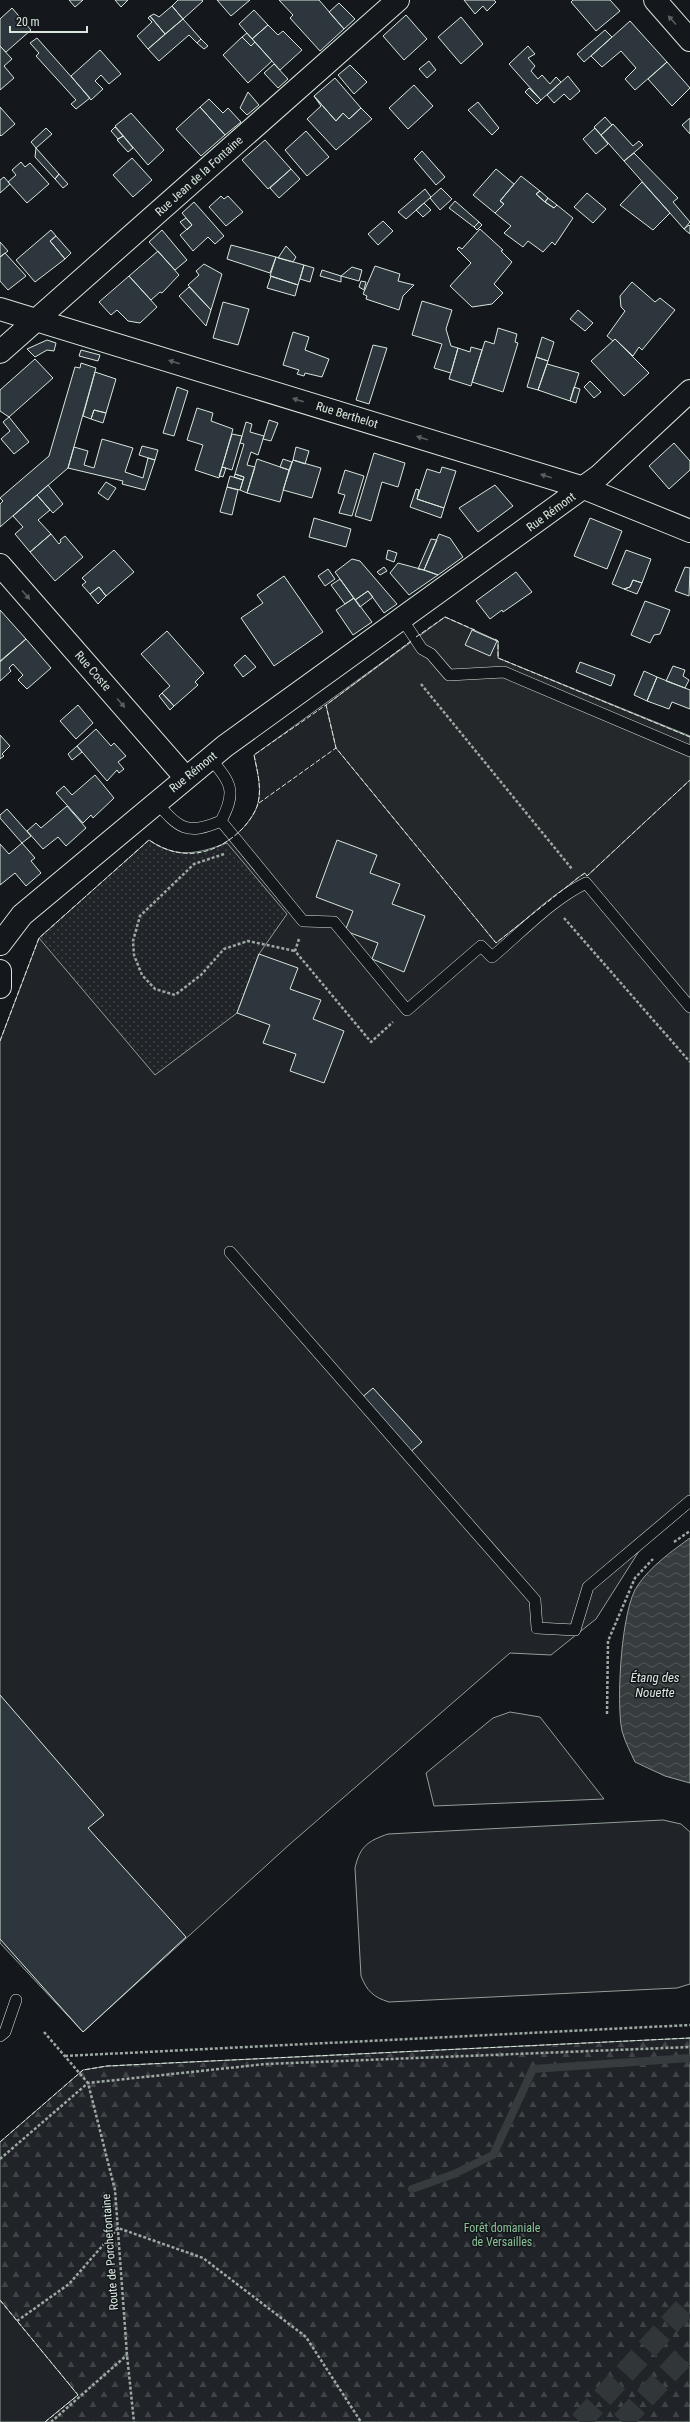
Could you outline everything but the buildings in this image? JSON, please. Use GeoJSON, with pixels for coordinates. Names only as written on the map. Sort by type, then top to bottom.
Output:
{"type":"FeatureCollection","features":[{"type":"Feature","properties":{"kind":"street","name":"Rue Jean de la Fontaine"},"geometry":{"type":"LineString","coordinates":[[0,352],[38,320],[398,0]]}},
{"type":"Feature","properties":{"kind":"street"},"geometry":{"type":"LineString","coordinates":[[654,0],[690,40]]}},
{"type":"Feature","properties":{"kind":"street","name":"Rue Berthelot"},"geometry":{"type":"LineString","coordinates":[[0,309],[584,488],[690,531]]}},
{"type":"Feature","properties":{"kind":"street","name":"Rue Rémont"},"geometry":{"type":"LineString","coordinates":[[0,944],[22,914],[210,758],[600,476],[690,391]]}},
{"type":"Feature","properties":{"kind":"street","name":"Rue Coste"},"geometry":{"type":"LineString","coordinates":[[0,565],[186,778]]}},
{"type":"Feature","properties":{"kind":"street"},"geometry":{"type":"LineString","coordinates":[[0,971],[0,987]]}},
{"type":"Feature","properties":{"kind":"lane"},"geometry":{"type":"LineString","coordinates":[[402,619],[422,650],[431,654],[449,675],[504,672],[690,751]]}},
{"type":"Feature","properties":{"kind":"lane"},"geometry":{"type":"LineString","coordinates":[[156,802],[175,824],[190,829],[204,828],[221,821],[231,798],[230,786],[228,779],[210,758]]}},
{"type":"Feature","properties":{"kind":"lane"},"geometry":{"type":"LineString","coordinates":[[221,821],[303,921],[334,922],[407,1010],[481,946],[492,957],[553,905],[573,890],[586,884],[690,1007]]}},
{"type":"Feature","properties":{"kind":"lane"},"geometry":{"type":"LineString","coordinates":[[230,1252],[535,1600],[537,1628],[575,1630],[588,1587],[690,1501]]}},
{"type":"Feature","properties":{"kind":"lane"},"geometry":{"type":"LineString","coordinates":[[2,2032],[16,2000]]}},
{"type":"Feature","properties":{"kind":"path"},"geometry":{"type":"LineString","coordinates":[[421,684],[574,871]]}},
{"type":"Feature","properties":{"kind":"path"},"geometry":{"type":"LineString","coordinates":[[240,844],[218,857],[194,864],[140,916],[133,941],[134,955],[142,975],[154,989],[175,995],[202,974],[224,949],[248,941],[295,951],[371,1042],[407,1010]]}},
{"type":"Feature","properties":{"kind":"path"},"geometry":{"type":"LineString","coordinates":[[553,905],[690,1062]]}},
{"type":"Feature","properties":{"kind":"path"},"geometry":{"type":"LineString","coordinates":[[295,951],[303,921]]}},
{"type":"Feature","properties":{"kind":"path"},"geometry":{"type":"LineString","coordinates":[[670,1544],[690,1531]]}},
{"type":"Feature","properties":{"kind":"path"},"geometry":{"type":"LineString","coordinates":[[607,1714],[608,1641],[635,1578],[654,1558]]}},
{"type":"Feature","properties":{"kind":"path"},"geometry":{"type":"LineString","coordinates":[[65,2056],[690,2025]]}},
{"type":"Feature","properties":{"kind":"path"},"geometry":{"type":"LineString","coordinates":[[44,2032],[88,2083]]}},
{"type":"Feature","properties":{"kind":"path"},"geometry":{"type":"LineString","coordinates":[[0,2159],[88,2083],[266,2064],[690,2046]]}},
{"type":"Feature","properties":{"kind":"path","name":"Route de Porchefontaine"},"geometry":{"type":"LineString","coordinates":[[88,2083],[115,2190],[127,2354],[134,2422]]}},
{"type":"Feature","properties":{"kind":"path"},"geometry":{"type":"LineString","coordinates":[[17,2321],[69,2284],[118,2228],[203,2258],[306,2337],[361,2422]]}},
{"type":"Feature","properties":{"kind":"path"},"geometry":{"type":"LineString","coordinates":[[52,2422],[127,2354]]}},
{"type":"Feature","properties":{"kind":"green space"},"geometry":{"type":"Polygon","coordinates":[[[445,617],[498,641],[498,658],[690,736],[690,1508],[641,1548],[596,1619],[551,1655],[510,1653],[290,1844],[83,2032],[0,1943],[0,1041],[39,938],[149,840],[161,847],[173,851],[197,853],[221,845],[232,838],[249,821],[256,810],[258,803],[258,773],[254,755],[445,617]]]}},
{"type":"Feature","properties":{"kind":"green space"},"geometry":{"type":"Polygon","coordinates":[[[149,840],[168,850],[187,853],[206,850],[227,843],[287,914],[259,954],[237,1013],[155,1075],[39,938],[149,840]]]}},
{"type":"Feature","properties":{"kind":"green space"},"geometry":{"type":"Polygon","coordinates":[[[510,1712],[540,1717],[604,1799],[434,1806],[426,1773],[493,1718],[510,1712]]]}},
{"type":"Feature","properties":{"kind":"green space"},"geometry":{"type":"Polygon","coordinates":[[[663,1820],[681,1824],[690,1832],[690,1984],[677,1988],[389,2002],[375,1996],[368,1990],[361,1976],[355,1868],[362,1849],[375,1839],[388,1834],[663,1820]]]}},
{"type":"Feature","properties":{"kind":"green space","name":"Forêt domaniale de Versailles"},"geometry":{"type":"Polygon","coordinates":[[[690,2038],[690,2422],[45,2422],[78,2395],[0,2300],[0,2142],[83,2070],[107,2066],[690,2038]]]}},
{"type":"Feature","properties":{"kind":"green space"},"geometry":{"type":"Polygon","coordinates":[[[0,2300],[78,2395],[45,2422],[0,2422],[0,2300]]]}},
{"type":"Feature","properties":{"kind":"shaded area"},"geometry":{"type":"Polygon","coordinates":[[[445,617],[498,641],[498,658],[690,737],[690,780],[587,876],[585,873],[579,877],[496,943],[336,748],[326,705],[445,617]]]}},
{"type":"Feature","properties":{"kind":"water","name":"Étang des Nouette"},"geometry":{"type":"Polygon","coordinates":[[[690,1538],[690,1783],[665,1776],[635,1762],[622,1731],[620,1718],[620,1678],[624,1633],[627,1613],[632,1596],[643,1578],[655,1565],[690,1538]]]}},
{"type":"Feature","properties":{"kind":"waterway"},"geometry":{"type":"LineString","coordinates":[[412,2189],[454,2174],[493,2155],[533,2069],[690,2058]]}},
{"type":"Feature","properties":{"kind":"tunnel"},"geometry":{"type":"LineString","coordinates":[[580,2422],[690,2302]]}},
{"type":"Feature","properties":{"kind":"tunnel"},"geometry":{"type":"LineString","coordinates":[[622,2422],[690,2350]]}},
{"type":"Feature","properties":{"kind":"fence"},"geometry":{"type":"LineString","coordinates":[[416,637],[445,617],[475,630]]}},
{"type":"Feature","properties":{"kind":"fence"},"geometry":{"type":"LineString","coordinates":[[495,639],[498,641],[498,658],[690,737]]}},
{"type":"Feature","properties":{"kind":"fence"},"geometry":{"type":"LineString","coordinates":[[411,641],[326,705],[336,748],[496,943],[579,877],[585,873],[587,876],[690,780]]}},
{"type":"Feature","properties":{"kind":"fence"},"geometry":{"type":"LineString","coordinates":[[0,1041],[39,938],[149,840],[161,847],[173,851],[197,853],[221,845],[232,838],[249,821],[256,810],[258,803],[259,785],[254,755],[326,705]]}},
{"type":"Feature","properties":{"kind":"fence"},"geometry":{"type":"LineString","coordinates":[[259,803],[336,748]]}},
{"type":"Feature","properties":{"kind":"fence"},"geometry":{"type":"LineString","coordinates":[[0,2142],[83,2070],[107,2066],[690,2038]]}},
{"type":"Feature","properties":{"kind":"fence"},"geometry":{"type":"LineString","coordinates":[[0,2300],[78,2395],[45,2422]]}}]}
